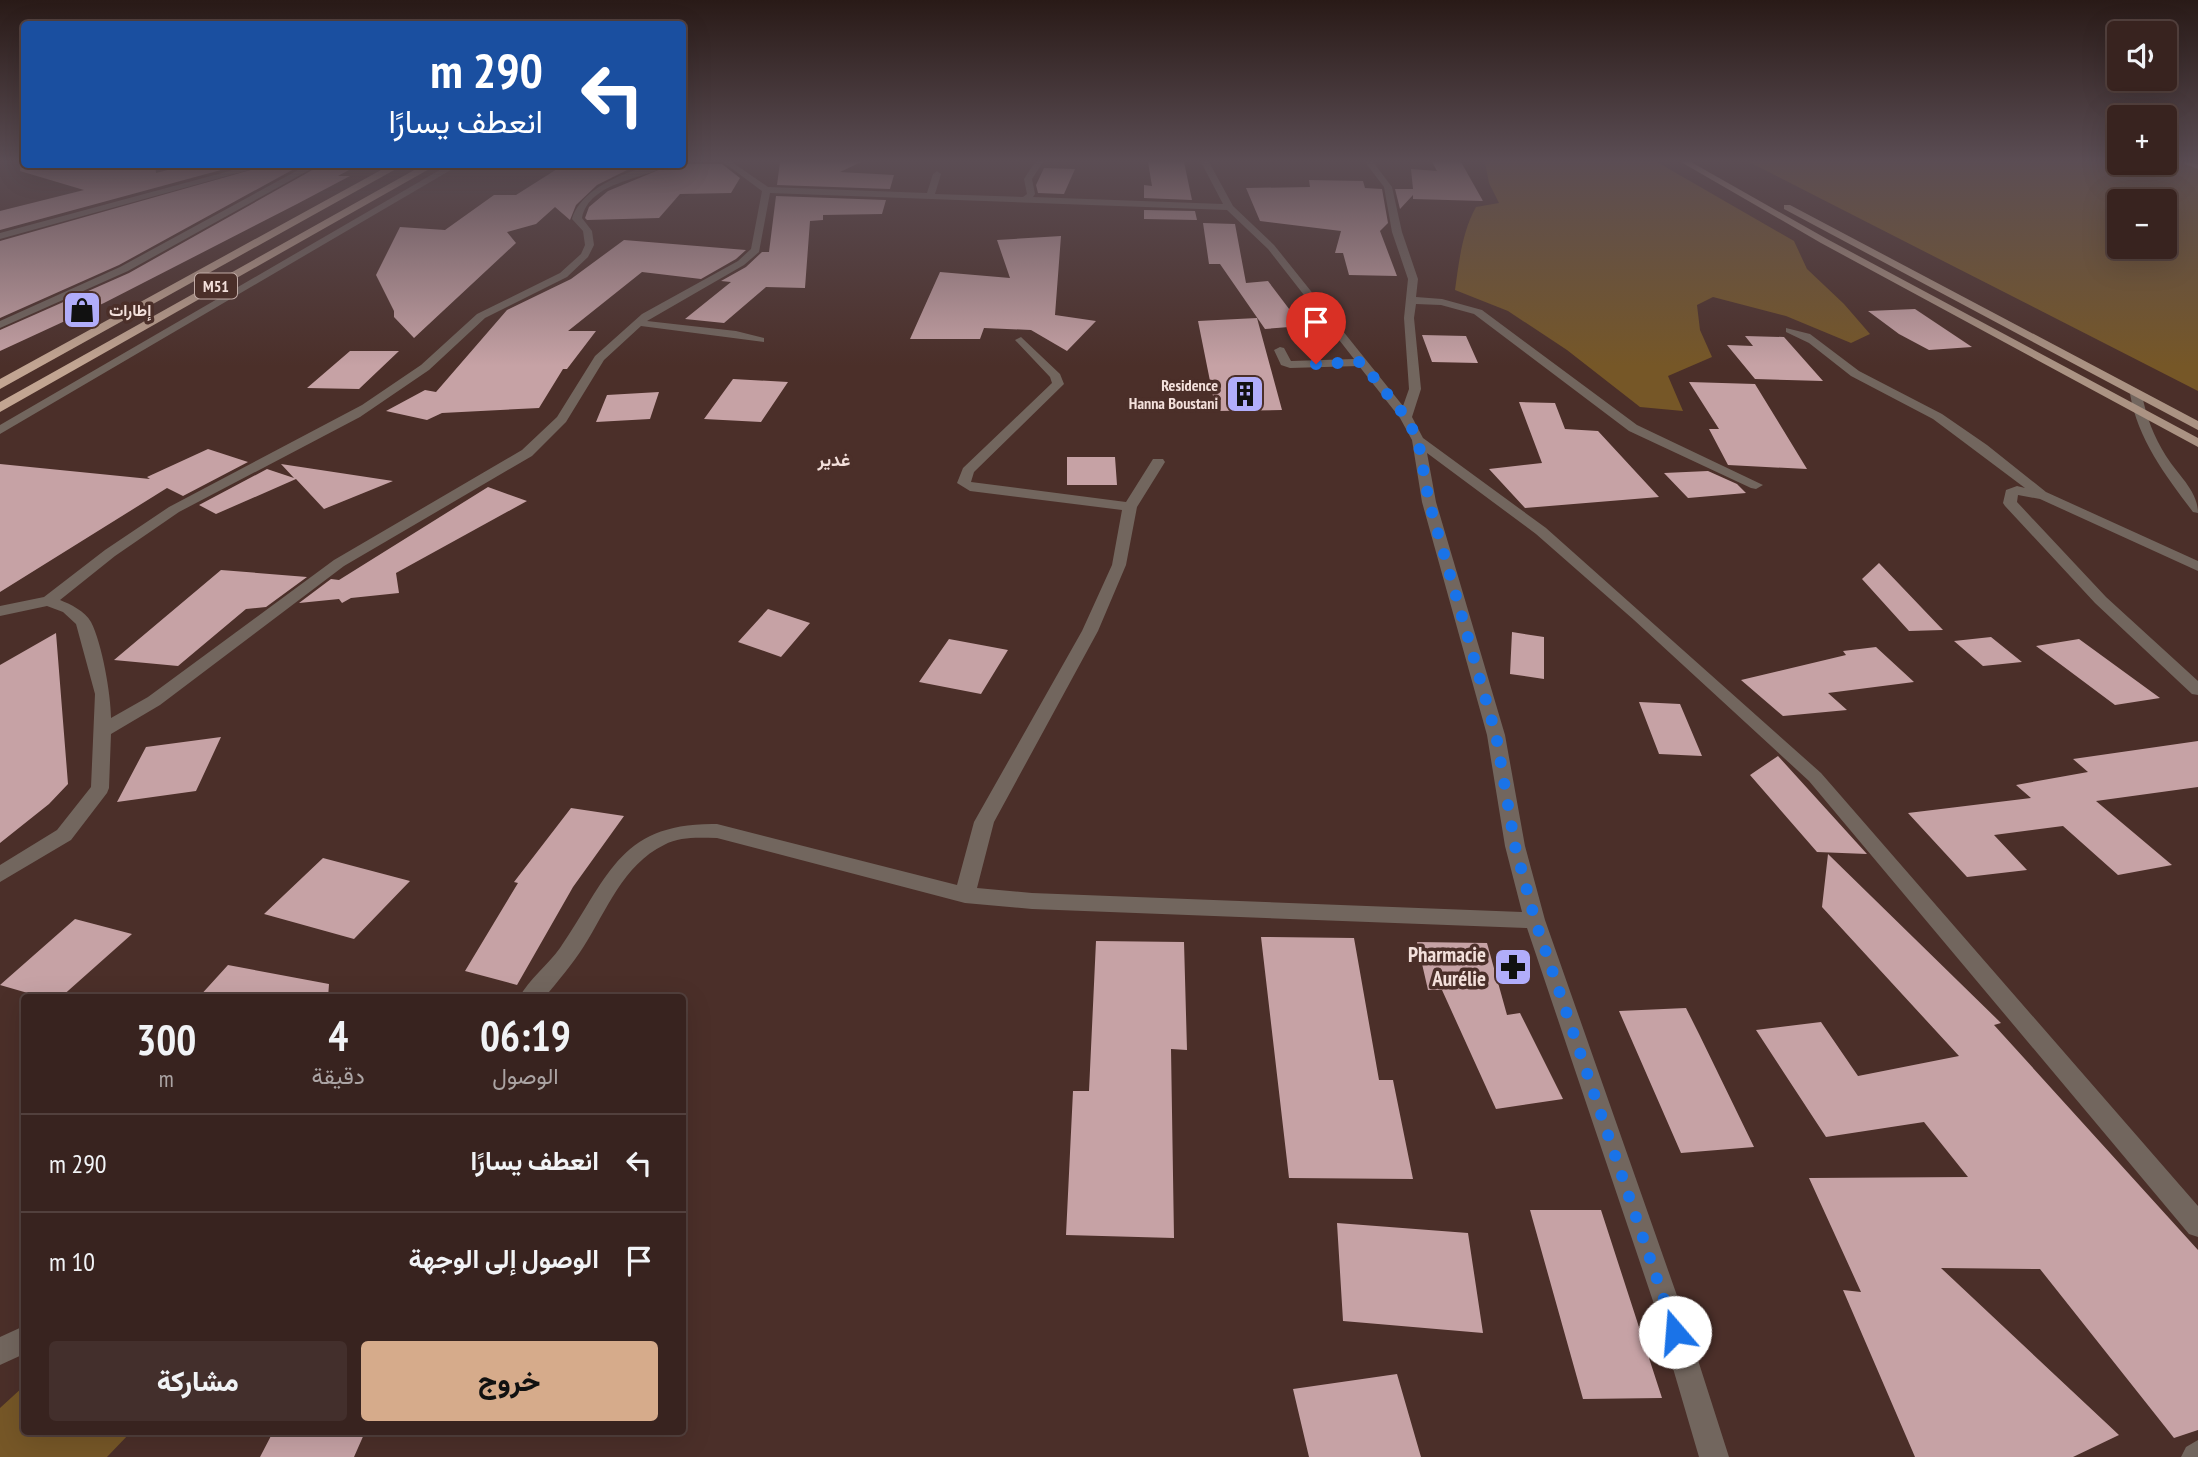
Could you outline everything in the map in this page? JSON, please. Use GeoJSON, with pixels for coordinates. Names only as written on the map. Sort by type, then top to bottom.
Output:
{"type":"FeatureCollection","features":[{"type":"Feature","properties":{"kind":"highway","name":"M51"},"geometry":{"type":"LineString","coordinates":[[0,385],[281,230]]}},
{"type":"Feature","properties":{"kind":"highway","name":"M51"},"geometry":{"type":"LineString","coordinates":[[0,408],[317,230]]}},
{"type":"Feature","properties":{"kind":"highway"},"geometry":{"type":"LineString","coordinates":[[132,334],[288,262]]}},
{"type":"Feature","properties":{"kind":"main road"},"geometry":{"type":"LineString","coordinates":[[1805,230],[2198,443]]}},
{"type":"Feature","properties":{"kind":"main road"},"geometry":{"type":"LineString","coordinates":[[1831,230],[2198,426]]}},
{"type":"Feature","properties":{"kind":"street"},"geometry":{"type":"LineString","coordinates":[[0,236],[22,230]]}},
{"type":"Feature","properties":{"kind":"street"},"geometry":{"type":"LineString","coordinates":[[0,325],[124,269],[195,230]]}},
{"type":"Feature","properties":{"kind":"street"},"geometry":{"type":"LineString","coordinates":[[0,430],[343,230]]}},
{"type":"Feature","properties":{"kind":"street"},"geometry":{"type":"LineString","coordinates":[[0,611],[49,601],[101,558],[157,519],[218,484],[355,415],[412,377],[481,316],[555,280],[572,268],[584,257],[590,246],[591,236],[588,230]]}},
{"type":"Feature","properties":{"kind":"street"},"geometry":{"type":"LineString","coordinates":[[102,731],[154,701],[340,563],[527,453],[562,419],[599,358],[639,323],[741,263],[756,250],[759,230]]}},
{"type":"Feature","properties":{"kind":"street"},"geometry":{"type":"LineString","coordinates":[[1253,230],[1271,247],[1406,417],[1418,440],[1429,502],[1496,735],[1515,846],[1535,920],[1668,1307],[1714,1457]]}},
{"type":"Feature","properties":{"kind":"street"},"geometry":{"type":"LineString","coordinates":[[1397,230],[1413,279],[1410,335],[1415,390],[1406,417]]}},
{"type":"Feature","properties":{"kind":"street"},"geometry":{"type":"LineString","coordinates":[[1410,300],[1442,302],[1478,313],[1633,428],[1756,485]]}},
{"type":"Feature","properties":{"kind":"street"},"geometry":{"type":"LineString","coordinates":[[639,323],[736,334],[760,340]]}},
{"type":"Feature","properties":{"kind":"street"},"geometry":{"type":"LineString","coordinates":[[1790,330],[1816,340],[1854,373],[1923,408],[1975,441],[2044,496]]}},
{"type":"Feature","properties":{"kind":"street"},"geometry":{"type":"LineString","coordinates":[[1021,340],[1056,376],[1058,384],[968,471],[964,484],[970,487],[1130,507]]}},
{"type":"Feature","properties":{"kind":"street"},"geometry":{"type":"LineString","coordinates":[[1280,350],[1285,363],[1290,365],[1361,362]]}},
{"type":"Feature","properties":{"kind":"street"},"geometry":{"type":"LineString","coordinates":[[2136,394],[2138,410],[2163,460],[2198,509]]}},
{"type":"Feature","properties":{"kind":"street"},"geometry":{"type":"LineString","coordinates":[[1418,440],[1541,531],[1640,617],[1815,778],[2198,1225]]}},
{"type":"Feature","properties":{"kind":"street"},"geometry":{"type":"LineString","coordinates":[[965,895],[984,822],[1090,631],[1119,565],[1130,507],[1158,462]]}},
{"type":"Feature","properties":{"kind":"street"},"geometry":{"type":"LineString","coordinates":[[2198,567],[2044,496],[2017,490],[2011,493],[2010,503],[2057,556],[2139,639],[2198,690]]}},
{"type":"Feature","properties":{"kind":"street"},"geometry":{"type":"LineString","coordinates":[[0,875],[64,835],[100,788],[103,694],[83,622],[68,609],[49,601]]}},
{"type":"Feature","properties":{"kind":"street"},"geometry":{"type":"LineString","coordinates":[[533,994],[566,956],[612,878],[639,850],[658,838],[682,831],[717,831],[965,895],[1032,901],[1535,920]]}},
{"type":"Feature","properties":{"kind":"street"},"geometry":{"type":"LineString","coordinates":[[0,1351],[21,1341]]}},
{"type":"Feature","properties":{"kind":"shaded area"},"geometry":{"type":"Polygon","coordinates":[[[1466,230],[1775,230],[1794,241],[1807,269],[1844,304],[1870,334],[1851,343],[1786,316],[1713,297],[1697,305],[1700,330],[1712,357],[1668,376],[1683,411],[1640,407],[1567,350],[1508,311],[1455,290],[1466,230]]]}},
{"type":"Feature","properties":{"kind":"shaded area"},"geometry":{"type":"Polygon","coordinates":[[[1882,230],[2107,230],[2107,259],[2177,259],[2177,230],[2198,230],[2198,391],[1882,230]]]}},
{"type":"Feature","properties":{"kind":"shaded area"},"geometry":{"type":"Polygon","coordinates":[[[21,1389],[21,1435],[128,1435],[107,1457],[0,1457],[0,1408],[21,1389]]]}},
{"type":"Feature","properties":{"kind":"building"},"geometry":{"type":"Polygon","coordinates":[[[39,230],[183,230],[119,265],[0,318],[0,241],[39,230]]]}},
{"type":"Feature","properties":{"kind":"building"},"geometry":{"type":"Polygon","coordinates":[[[206,230],[246,230],[104,303],[0,351],[0,330],[129,273],[206,230]]]}},
{"type":"Feature","properties":{"kind":"building"},"geometry":{"type":"Polygon","coordinates":[[[399,230],[514,230],[507,232],[516,243],[414,338],[394,317],[394,311],[376,275],[399,230]]]}},
{"type":"Feature","properties":{"kind":"building"},"geometry":{"type":"Polygon","coordinates":[[[772,230],[809,230],[805,288],[766,287],[724,323],[685,319],[731,282],[721,281],[746,267],[762,252],[769,252],[772,230]]]}},
{"type":"Feature","properties":{"kind":"building"},"geometry":{"type":"Polygon","coordinates":[[[1204,230],[1236,230],[1246,283],[1268,281],[1302,326],[1265,329],[1220,264],[1209,264],[1204,230]]]}},
{"type":"Feature","properties":{"kind":"building"},"geometry":{"type":"Polygon","coordinates":[[[1333,230],[1381,230],[1397,276],[1349,275],[1343,253],[1335,253],[1341,231],[1333,230]]]}},
{"type":"Feature","properties":{"kind":"building"},"geometry":{"type":"Polygon","coordinates":[[[1061,236],[1055,315],[1096,321],[1067,351],[1031,330],[984,328],[980,339],[910,339],[940,272],[1010,278],[997,240],[1061,236]]]}},
{"type":"Feature","properties":{"kind":"building"},"geometry":{"type":"Polygon","coordinates":[[[624,240],[746,250],[736,259],[701,279],[642,272],[568,331],[596,331],[567,369],[563,369],[539,408],[442,413],[427,420],[386,411],[425,390],[436,392],[507,310],[571,279],[624,240]]]}},
{"type":"Feature","properties":{"kind":"building"},"geometry":{"type":"Polygon","coordinates":[[[1915,309],[1972,347],[1929,350],[1899,334],[1868,311],[1915,309]]]}},
{"type":"Feature","properties":{"kind":"building"},"geometry":{"type":"Polygon","coordinates":[[[1257,318],[1282,410],[1216,411],[1198,321],[1257,318]]]}},
{"type":"Feature","properties":{"kind":"building"},"geometry":{"type":"Polygon","coordinates":[[[1422,335],[1466,336],[1478,363],[1432,362],[1422,335]]]}},
{"type":"Feature","properties":{"kind":"building"},"geometry":{"type":"Polygon","coordinates":[[[1745,336],[1784,337],[1823,381],[1755,379],[1727,345],[1753,346],[1745,336]]]}},
{"type":"Feature","properties":{"kind":"building"},"geometry":{"type":"Polygon","coordinates":[[[350,351],[399,351],[359,389],[307,388],[350,351]]]}},
{"type":"Feature","properties":{"kind":"building"},"geometry":{"type":"Polygon","coordinates":[[[733,379],[788,382],[761,422],[704,419],[733,379]]]}},
{"type":"Feature","properties":{"kind":"building"},"geometry":{"type":"Polygon","coordinates":[[[1689,382],[1755,384],[1807,469],[1728,465],[1709,429],[1719,429],[1689,382]]]}},
{"type":"Feature","properties":{"kind":"building"},"geometry":{"type":"Polygon","coordinates":[[[659,392],[650,419],[596,422],[607,395],[659,392]]]}},
{"type":"Feature","properties":{"kind":"building"},"geometry":{"type":"Polygon","coordinates":[[[1519,402],[1555,403],[1565,429],[1598,431],[1659,497],[1525,508],[1489,469],[1542,463],[1519,402]]]}},
{"type":"Feature","properties":{"kind":"building"},"geometry":{"type":"Polygon","coordinates":[[[208,449],[248,462],[183,496],[167,488],[0,592],[0,464],[150,479],[147,477],[208,449]]]}},
{"type":"Feature","properties":{"kind":"building"},"geometry":{"type":"Polygon","coordinates":[[[1067,457],[1115,457],[1117,485],[1067,485],[1067,457]]]}},
{"type":"Feature","properties":{"kind":"building"},"geometry":{"type":"Polygon","coordinates":[[[281,464],[393,481],[324,509],[296,479],[216,514],[199,505],[267,469],[294,478],[281,464]]]}},
{"type":"Feature","properties":{"kind":"building"},"geometry":{"type":"Polygon","coordinates":[[[1708,471],[1737,484],[1746,493],[1688,498],[1664,473],[1708,471]]]}},
{"type":"Feature","properties":{"kind":"building"},"geometry":{"type":"Polygon","coordinates":[[[488,487],[527,501],[396,573],[399,593],[351,598],[342,603],[339,599],[299,603],[331,579],[339,580],[488,487]]]}},
{"type":"Feature","properties":{"kind":"building"},"geometry":{"type":"Polygon","coordinates":[[[1879,563],[1943,630],[1909,631],[1862,579],[1879,563]]]}},
{"type":"Feature","properties":{"kind":"building"},"geometry":{"type":"Polygon","coordinates":[[[221,570],[307,577],[266,607],[246,609],[178,666],[114,660],[221,570]]]}},
{"type":"Feature","properties":{"kind":"building"},"geometry":{"type":"Polygon","coordinates":[[[768,609],[810,623],[781,657],[738,642],[768,609]]]}},
{"type":"Feature","properties":{"kind":"building"},"geometry":{"type":"Polygon","coordinates":[[[1512,632],[1544,637],[1544,679],[1510,674],[1512,632]]]}},
{"type":"Feature","properties":{"kind":"building"},"geometry":{"type":"Polygon","coordinates":[[[56,633],[68,784],[49,804],[0,843],[0,665],[56,633]]]}},
{"type":"Feature","properties":{"kind":"building"},"geometry":{"type":"Polygon","coordinates":[[[1991,637],[2022,662],[1983,666],[1954,641],[1991,637]]]}},
{"type":"Feature","properties":{"kind":"building"},"geometry":{"type":"Polygon","coordinates":[[[949,639],[1008,650],[981,694],[919,682],[949,639]]]}},
{"type":"Feature","properties":{"kind":"building"},"geometry":{"type":"Polygon","coordinates":[[[2079,639],[2160,698],[2115,705],[2036,646],[2079,639]]]}},
{"type":"Feature","properties":{"kind":"building"},"geometry":{"type":"Polygon","coordinates":[[[1876,647],[1914,682],[1828,693],[1847,710],[1783,716],[1741,680],[1846,655],[1843,651],[1876,647]]]}},
{"type":"Feature","properties":{"kind":"building"},"geometry":{"type":"Polygon","coordinates":[[[1639,702],[1680,704],[1702,756],[1659,754],[1639,702]]]}},
{"type":"Feature","properties":{"kind":"building"},"geometry":{"type":"Polygon","coordinates":[[[221,737],[196,791],[117,802],[146,747],[221,737]]]}},
{"type":"Feature","properties":{"kind":"building"},"geometry":{"type":"Polygon","coordinates":[[[2198,741],[2198,787],[2096,801],[2172,865],[2118,875],[2063,826],[1994,835],[2027,870],[1967,877],[1908,813],[2031,798],[2016,785],[2088,772],[2073,759],[2198,741]]]}},
{"type":"Feature","properties":{"kind":"building"},"geometry":{"type":"Polygon","coordinates":[[[1778,756],[1867,854],[1817,852],[1750,775],[1778,756]]]}},
{"type":"Feature","properties":{"kind":"building"},"geometry":{"type":"Polygon","coordinates":[[[571,808],[624,816],[573,887],[517,985],[465,971],[518,883],[514,882],[571,808]]]}},
{"type":"Feature","properties":{"kind":"building"},"geometry":{"type":"Polygon","coordinates":[[[1828,854],[2001,1023],[1994,1025],[2198,1250],[2198,1430],[2174,1438],[2040,1269],[1941,1268],[2119,1435],[2073,1457],[1915,1457],[1843,1290],[1861,1292],[1809,1178],[1968,1177],[1924,1122],[1826,1137],[1756,1030],[1821,1022],[1858,1076],[1959,1056],[1822,907],[1828,854]]]}},
{"type":"Feature","properties":{"kind":"building"},"geometry":{"type":"Polygon","coordinates":[[[323,858],[410,881],[354,939],[264,914],[323,858]]]}},
{"type":"Feature","properties":{"kind":"building"},"geometry":{"type":"Polygon","coordinates":[[[75,919],[132,934],[64,994],[31,994],[0,985],[75,919]]]}},
{"type":"Feature","properties":{"kind":"building"},"geometry":{"type":"Polygon","coordinates":[[[1261,937],[1354,938],[1379,1080],[1393,1080],[1413,1179],[1289,1178],[1261,937]]]}},
{"type":"Feature","properties":{"kind":"building"},"geometry":{"type":"Polygon","coordinates":[[[1096,941],[1184,942],[1187,1050],[1171,1049],[1174,1238],[1066,1235],[1073,1091],[1089,1091],[1096,941]]]}},
{"type":"Feature","properties":{"kind":"building"},"geometry":{"type":"Polygon","coordinates":[[[1417,942],[1487,943],[1507,1015],[1520,1013],[1563,1099],[1496,1109],[1442,990],[1428,990],[1417,942]]]}},
{"type":"Feature","properties":{"kind":"building"},"geometry":{"type":"Polygon","coordinates":[[[228,965],[329,984],[328,994],[202,994],[228,965]]]}},
{"type":"Feature","properties":{"kind":"building"},"geometry":{"type":"Polygon","coordinates":[[[1686,1008],[1754,1147],[1681,1153],[1619,1011],[1686,1008]]]}},
{"type":"Feature","properties":{"kind":"building"},"geometry":{"type":"Polygon","coordinates":[[[1530,1210],[1601,1210],[1662,1398],[1583,1399],[1530,1210]]]}},
{"type":"Feature","properties":{"kind":"building"},"geometry":{"type":"Polygon","coordinates":[[[1337,1223],[1468,1233],[1483,1333],[1343,1321],[1337,1223]]]}},
{"type":"Feature","properties":{"kind":"building"},"geometry":{"type":"Polygon","coordinates":[[[1397,1374],[1421,1457],[1309,1457],[1293,1389],[1397,1374]]]}},
{"type":"Feature","properties":{"kind":"building"},"geometry":{"type":"Polygon","coordinates":[[[271,1435],[364,1435],[354,1457],[260,1457],[271,1435]]]}},
{"type":"Feature","properties":{"kind":"place","name":"إطارات"},"geometry":{"type":"Point","coordinates":[82,310]}},
{"type":"Feature","properties":{"kind":"place","name":"Residence Hanna Boustani"},"geometry":{"type":"Point","coordinates":[1245,394]}},
{"type":"Feature","properties":{"kind":"place","name":"Pharmacie Aurélie"},"geometry":{"type":"Point","coordinates":[1513,967]}},
{"type":"Feature","properties":{"kind":"district","name":"غدير"},"geometry":{"type":"Point","coordinates":[834,460]}},
{"type":"Feature","properties":{"kind":"route"},"geometry":{"type":"LineString","coordinates":[[1316,364],[1361,362],[1406,417],[1418,440],[1429,502],[1496,735],[1515,846],[1535,920],[1675,1332]]}}]}
